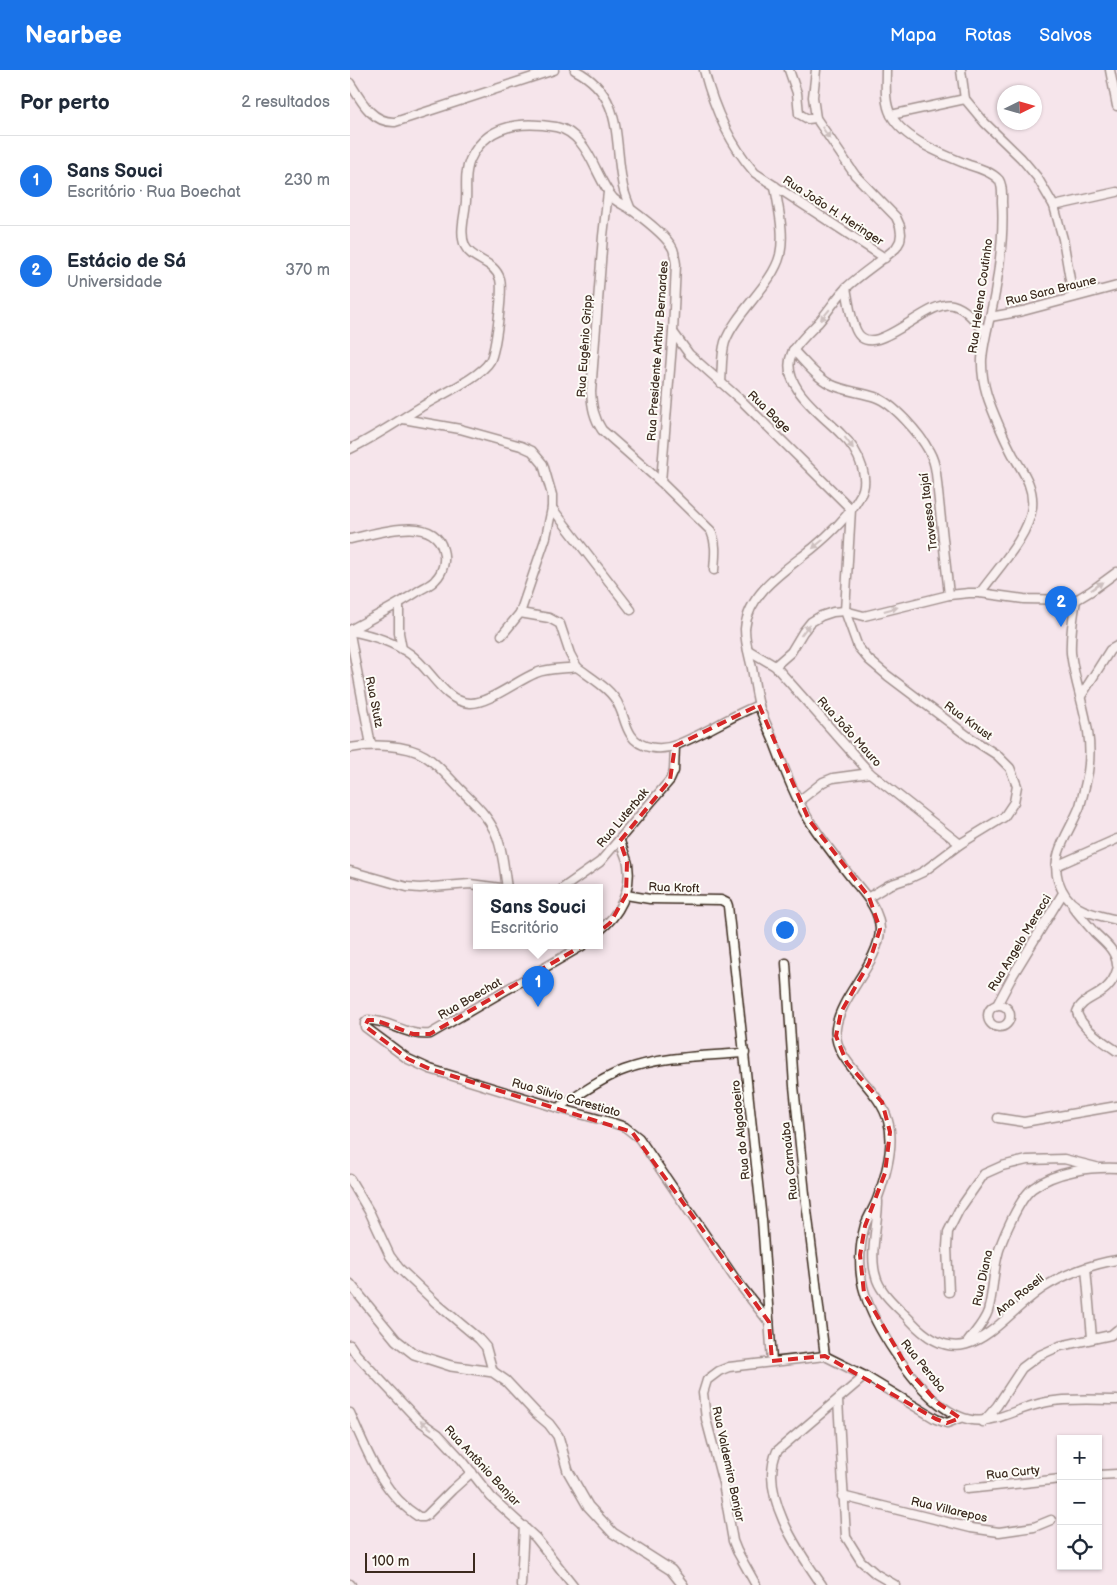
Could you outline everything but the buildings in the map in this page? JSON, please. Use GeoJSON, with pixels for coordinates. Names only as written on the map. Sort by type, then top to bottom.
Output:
{"type":"FeatureCollection","features":[{"type":"Feature","properties":{"kind":"street"},"geometry":{"type":"LineString","coordinates":[[350,83],[370,112],[383,121],[395,122],[554,70]]}},
{"type":"Feature","properties":{"kind":"street"},"geometry":{"type":"LineString","coordinates":[[575,70],[594,82],[601,91],[614,119],[622,183],[631,210]]}},
{"type":"Feature","properties":{"kind":"street","name":"Rua João H. Heringer"},"geometry":{"type":"LineString","coordinates":[[704,70],[711,98],[726,131],[744,161],[755,174],[885,258]]}},
{"type":"Feature","properties":{"kind":"street"},"geometry":{"type":"LineString","coordinates":[[789,70],[797,93],[799,114],[808,119],[816,118]]}},
{"type":"Feature","properties":{"kind":"street"},"geometry":{"type":"LineString","coordinates":[[816,70],[813,97],[816,118],[855,175],[896,217],[900,226],[900,241],[896,248],[885,258],[846,288],[794,350],[790,366],[795,384],[808,403],[850,443],[859,458],[864,475],[864,485],[861,496],[830,534],[771,582],[757,598],[747,618],[745,631],[759,705],[784,769],[809,820],[869,897],[880,929],[878,940],[869,962],[836,1024],[836,1036],[847,1063],[864,1079],[882,1102],[888,1119],[890,1145],[878,1196],[874,1262],[877,1280],[882,1289],[921,1332],[941,1343],[954,1346],[962,1346],[967,1343]]}},
{"type":"Feature","properties":{"kind":"street"},"geometry":{"type":"LineString","coordinates":[[886,70],[887,101],[891,115],[965,99]]}},
{"type":"Feature","properties":{"kind":"street"},"geometry":{"type":"LineString","coordinates":[[960,70],[965,99],[985,123],[1021,158],[1037,178],[1054,206],[1063,239],[1073,297]]}},
{"type":"Feature","properties":{"kind":"street"},"geometry":{"type":"LineString","coordinates":[[1110,70],[1117,106]]}},
{"type":"Feature","properties":{"kind":"street","name":"Rua Helena Coutinho"},"geometry":{"type":"LineString","coordinates":[[891,115],[906,133],[945,156],[985,170],[999,180],[1001,186],[1003,209],[1000,264],[990,317],[985,332],[982,376],[986,397],[1012,454],[1030,485],[1033,499],[1030,522],[1021,538],[980,593]]}},
{"type":"Feature","properties":{"kind":"street"},"geometry":{"type":"LineString","coordinates":[[350,449],[475,375],[486,366],[492,356],[501,288],[500,278],[490,265],[470,252],[462,236],[466,200],[466,176],[470,161],[480,145],[493,132],[512,125],[538,124],[560,128],[571,133],[579,140],[608,192]]}},
{"type":"Feature","properties":{"kind":"street"},"geometry":{"type":"LineString","coordinates":[[721,384],[725,342],[731,329],[765,283],[779,257],[781,228],[772,185]]}},
{"type":"Feature","properties":{"kind":"street","name":"Rua Presidente Arthur Bernardes"},"geometry":{"type":"LineString","coordinates":[[608,192],[615,200],[631,210],[668,242],[675,253],[673,332],[660,482]]}},
{"type":"Feature","properties":{"kind":"street","name":"Rua Eugênio Gripp"},"geometry":{"type":"LineString","coordinates":[[608,192],[591,392],[592,408],[596,421],[602,430],[660,482],[711,532],[716,548],[714,570]]}},
{"type":"Feature","properties":{"kind":"street"},"geometry":{"type":"LineString","coordinates":[[1054,206],[1117,192]]}},
{"type":"Feature","properties":{"kind":"street","name":"Rua Sara Braune"},"geometry":{"type":"LineString","coordinates":[[990,317],[1023,311],[1117,286]]}},
{"type":"Feature","properties":{"kind":"street"},"geometry":{"type":"LineString","coordinates":[[846,288],[856,332],[862,338],[870,341],[880,339],[923,313],[941,305],[952,304],[962,308],[985,332]]}},
{"type":"Feature","properties":{"kind":"street","name":"Rua Bage"},"geometry":{"type":"LineString","coordinates":[[673,332],[689,354],[743,402],[851,509]]}},
{"type":"Feature","properties":{"kind":"street","name":"Travessa Itajaí"},"geometry":{"type":"LineString","coordinates":[[794,350],[822,379],[831,385],[887,403],[899,414],[929,450],[934,460],[936,473],[950,595]]}},
{"type":"Feature","properties":{"kind":"street"},"geometry":{"type":"LineString","coordinates":[[403,419],[460,429],[521,446],[532,451],[543,464],[549,478],[552,496],[552,508],[546,537],[520,614],[502,635]]}},
{"type":"Feature","properties":{"kind":"street"},"geometry":{"type":"LineString","coordinates":[[552,508],[631,610]]}},
{"type":"Feature","properties":{"kind":"street","name":"Rua Knust"},"geometry":{"type":"LineString","coordinates":[[851,509],[845,611],[858,647],[869,660],[969,737],[998,755],[1010,768],[1017,786],[1014,802],[1004,817],[960,844],[923,872],[888,885],[869,897]]}},
{"type":"Feature","properties":{"kind":"street"},"geometry":{"type":"LineString","coordinates":[[350,539],[403,529],[427,530],[439,542],[443,549],[444,559],[442,570],[436,580],[350,632]]}},
{"type":"Feature","properties":{"kind":"street"},"geometry":{"type":"LineString","coordinates":[[776,666],[791,652],[811,622],[827,614],[845,611],[860,616],[867,616],[950,595],[980,593],[1024,599],[1076,600],[1117,572]]}},
{"type":"Feature","properties":{"kind":"street"},"geometry":{"type":"LineString","coordinates":[[1076,600],[1071,651],[1075,676],[1089,732],[1090,750],[1080,806],[1060,850],[1056,866],[1063,893],[1083,919],[1110,948],[1116,958],[1117,965]]}},
{"type":"Feature","properties":{"kind":"street"},"geometry":{"type":"LineString","coordinates":[[399,604],[399,633],[402,649]]}},
{"type":"Feature","properties":{"kind":"street"},"geometry":{"type":"LineString","coordinates":[[520,614],[549,618],[560,624],[570,654],[577,667],[612,696],[619,706],[627,726],[636,741],[642,746],[675,746],[741,712],[759,705]]}},
{"type":"Feature","properties":{"kind":"street"},"geometry":{"type":"LineString","coordinates":[[350,632],[381,638],[402,649],[419,660],[445,692],[454,699],[464,703],[483,700],[538,672],[577,667]]}},
{"type":"Feature","properties":{"kind":"street","name":"Rua Stutz"},"geometry":{"type":"LineString","coordinates":[[350,632],[371,744]]}},
{"type":"Feature","properties":{"kind":"street"},"geometry":{"type":"LineString","coordinates":[[1081,696],[1110,650],[1117,646]]}},
{"type":"Feature","properties":{"kind":"street","name":"Rua João Mauro"},"geometry":{"type":"LineString","coordinates":[[748,650],[776,666],[870,773],[960,844]]}},
{"type":"Feature","properties":{"kind":"street"},"geometry":{"type":"LineString","coordinates":[[350,748],[371,744],[411,750],[433,762],[480,809],[488,820],[496,834],[504,862],[507,884]]}},
{"type":"Feature","properties":{"kind":"street","name":"Rua Luterbak"},"geometry":{"type":"LineString","coordinates":[[569,884],[600,862],[620,841],[670,780],[674,771],[675,746]]}},
{"type":"Feature","properties":{"kind":"street"},"geometry":{"type":"LineString","coordinates":[[799,801],[823,782],[833,778],[870,773]]}},
{"type":"Feature","properties":{"kind":"street"},"geometry":{"type":"LineString","coordinates":[[1056,866],[1117,839]]}},
{"type":"Feature","properties":{"kind":"street"},"geometry":{"type":"LineString","coordinates":[[603,928],[610,922],[620,908],[626,895],[627,862],[620,841]]}},
{"type":"Feature","properties":{"kind":"street"},"geometry":{"type":"LineString","coordinates":[[350,871],[420,888],[473,884]]}},
{"type":"Feature","properties":{"kind":"street","name":"Rua Angelo Merecci"},"geometry":{"type":"LineString","coordinates":[[997,1005],[1063,893]]}},
{"type":"Feature","properties":{"kind":"street","name":"Rua Kroft"},"geometry":{"type":"LineString","coordinates":[[626,895],[650,899],[722,900]]}},
{"type":"Feature","properties":{"kind":"street","name":"Rua do Algodoeiro"},"geometry":{"type":"LineString","coordinates":[[722,900],[728,906],[745,1053],[762,1220],[772,1361]]}},
{"type":"Feature","properties":{"kind":"street"},"geometry":{"type":"LineString","coordinates":[[1072,905],[1093,914],[1117,920]]}},
{"type":"Feature","properties":{"kind":"street","name":"Rua Boechat"},"geometry":{"type":"LineString","coordinates":[[365,1026],[368,1020],[375,1020],[412,1034],[430,1034],[577,949]]}},
{"type":"Feature","properties":{"kind":"street","name":"Rua Carnaúba"},"geometry":{"type":"LineString","coordinates":[[786,963],[794,1086],[804,1194],[825,1356]]}},
{"type":"Feature","properties":{"kind":"street"},"geometry":{"type":"LineString","coordinates":[[1117,970],[1109,986],[1103,992],[1080,1006],[1077,1012],[1079,1019],[1085,1026],[1117,1051]]}},
{"type":"Feature","properties":{"kind":"street","name":"Rua Silvio Carestiato"},"geometry":{"type":"LineString","coordinates":[[365,1026],[375,1036],[408,1059],[430,1069],[625,1127],[639,1138],[736,1280],[769,1322]]}},
{"type":"Feature","properties":{"kind":"street"},"geometry":{"type":"LineString","coordinates":[[558,1108],[601,1080],[642,1064],[676,1058],[745,1053]]}},
{"type":"Feature","properties":{"kind":"street"},"geometry":{"type":"LineString","coordinates":[[998,1118],[1014,1122],[1024,1122],[1117,1106]]}},
{"type":"Feature","properties":{"kind":"street"},"geometry":{"type":"LineString","coordinates":[[950,1292],[948,1232],[956,1216],[984,1174],[1002,1166],[1028,1160],[1064,1159],[1098,1167]]}},
{"type":"Feature","properties":{"kind":"street","name":"Rua Diana"},"geometry":{"type":"LineString","coordinates":[[967,1343],[986,1316],[997,1256],[1012,1220],[1032,1188],[1063,1174],[1098,1167],[1117,1168]]}},
{"type":"Feature","properties":{"kind":"street"},"geometry":{"type":"LineString","coordinates":[[350,1179],[370,1213],[390,1256],[399,1268],[436,1303],[479,1339],[486,1348],[493,1372]]}},
{"type":"Feature","properties":{"kind":"street","name":"Rua Peroba"},"geometry":{"type":"LineString","coordinates":[[878,1196],[865,1226],[860,1254],[864,1293],[889,1343],[910,1372],[938,1403],[960,1418],[983,1422],[1050,1402],[1076,1399],[1117,1400]]}},
{"type":"Feature","properties":{"kind":"street","name":"Ana Roseli"},"geometry":{"type":"LineString","coordinates":[[967,1343],[982,1338],[994,1330],[1042,1288],[1066,1275],[1117,1260]]}},
{"type":"Feature","properties":{"kind":"street"},"geometry":{"type":"LineString","coordinates":[[1086,1268],[1092,1338]]}},
{"type":"Feature","properties":{"kind":"street"},"geometry":{"type":"LineString","coordinates":[[350,1284],[396,1340],[414,1354],[451,1366],[493,1372],[506,1381],[549,1424],[558,1436],[568,1471],[588,1506],[613,1533],[671,1570],[683,1585]]}},
{"type":"Feature","properties":{"kind":"street"},"geometry":{"type":"LineString","coordinates":[[983,1422],[997,1406],[1022,1368],[1050,1350],[1092,1338],[1111,1335],[1117,1330]]}},
{"type":"Feature","properties":{"kind":"street","name":"Rua Antônio Banjar"},"geometry":{"type":"LineString","coordinates":[[350,1345],[356,1354],[418,1420],[438,1434],[472,1472],[491,1497],[536,1538],[573,1585]]}},
{"type":"Feature","properties":{"kind":"street"},"geometry":{"type":"LineString","coordinates":[[825,1356],[865,1376],[941,1421],[952,1422],[960,1418]]}},
{"type":"Feature","properties":{"kind":"street","name":"Rua Valdemiro Banjar"},"geometry":{"type":"LineString","coordinates":[[756,1585],[733,1541],[722,1483],[706,1419],[703,1393],[708,1380],[729,1366],[825,1356]]}},
{"type":"Feature","properties":{"kind":"street"},"geometry":{"type":"LineString","coordinates":[[822,1585],[788,1531],[774,1493],[771,1477],[774,1458],[778,1451],[865,1376]]}},
{"type":"Feature","properties":{"kind":"street"},"geometry":{"type":"LineString","coordinates":[[838,1400],[842,1496],[846,1537],[862,1561],[876,1574],[896,1585]]}},
{"type":"Feature","properties":{"kind":"street"},"geometry":{"type":"LineString","coordinates":[[350,1413],[374,1467],[401,1501],[419,1517],[427,1515],[472,1472]]}},
{"type":"Feature","properties":{"kind":"street"},"geometry":{"type":"LineString","coordinates":[[1102,1475],[1117,1474]]}},
{"type":"Feature","properties":{"kind":"street","name":"Rua Curty"},"geometry":{"type":"LineString","coordinates":[[967,1489],[1057,1478]]}},
{"type":"Feature","properties":{"kind":"street","name":"Rua Villarepos"},"geometry":{"type":"LineString","coordinates":[[842,1496],[971,1528],[999,1532],[1034,1527],[1051,1520]]}},
{"type":"Feature","properties":{"kind":"street"},"geometry":{"type":"LineString","coordinates":[[521,1585],[524,1526]]}},
{"type":"Feature","properties":{"kind":"highlighted area"},"geometry":{"type":"Polygon","coordinates":[[[759,705],[809,820],[869,897],[880,929],[869,963],[841,1012],[836,1036],[847,1063],[882,1102],[890,1132],[885,1173],[865,1226],[860,1255],[864,1293],[910,1372],[938,1403],[960,1418],[947,1423],[936,1419],[825,1356],[772,1361],[769,1322],[632,1132],[430,1069],[408,1059],[365,1026],[368,1020],[375,1020],[413,1034],[430,1034],[580,947],[610,923],[626,895],[627,862],[620,841],[670,780],[675,746],[759,705]]]}},
{"type":"Feature","properties":{"kind":"place","name":"Estácio de Sá"},"geometry":{"type":"Point","coordinates":[1061,627]}},
{"type":"Feature","properties":{"kind":"place","name":"Sans Souci"},"geometry":{"type":"Point","coordinates":[538,1007]}}]}
